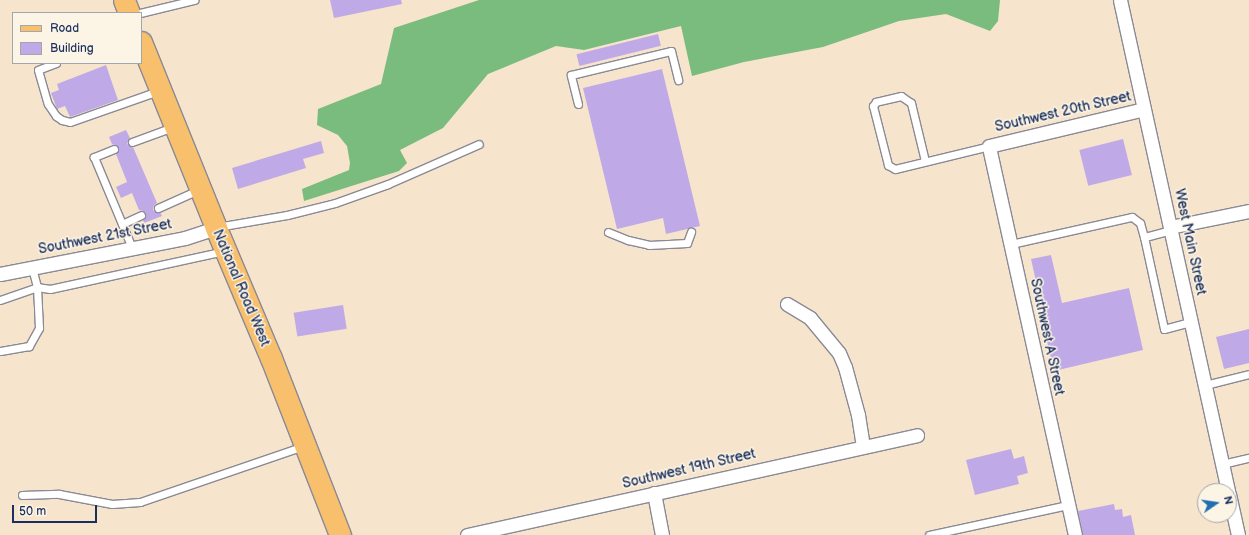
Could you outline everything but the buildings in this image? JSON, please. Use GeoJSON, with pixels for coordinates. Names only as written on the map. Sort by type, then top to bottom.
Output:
{"type":"FeatureCollection","features":[{"type":"Feature","properties":{"kind":"main road"},"geometry":{"type":"LineString","coordinates":[[124,0],[129,12]]}},
{"type":"Feature","properties":{"kind":"main road","name":"National Road West"},"geometry":{"type":"LineString","coordinates":[[142,45],[225,250],[271,358],[340,535]]}},
{"type":"Feature","properties":{"kind":"street","name":"West Main Street"},"geometry":{"type":"LineString","coordinates":[[1120,0],[1226,483]]}},
{"type":"Feature","properties":{"kind":"street","name":"Southwest 20th Street"},"geometry":{"type":"LineString","coordinates":[[989,146],[1144,109]]}},
{"type":"Feature","properties":{"kind":"street","name":"Southwest A Street"},"geometry":{"type":"LineString","coordinates":[[989,146],[1075,535]]}},
{"type":"Feature","properties":{"kind":"street"},"geometry":{"type":"LineString","coordinates":[[1171,229],[1249,211]]}},
{"type":"Feature","properties":{"kind":"street","name":"Southwest 21st Street"},"geometry":{"type":"LineString","coordinates":[[0,274],[185,238],[216,228]]}},
{"type":"Feature","properties":{"kind":"street"},"geometry":{"type":"LineString","coordinates":[[787,304],[810,318],[839,354],[845,367],[858,415],[863,447]]}},
{"type":"Feature","properties":{"kind":"street","name":"Southwest 19th Street"},"geometry":{"type":"LineString","coordinates":[[467,535],[497,532],[654,493],[917,435]]}},
{"type":"Feature","properties":{"kind":"street"},"geometry":{"type":"LineString","coordinates":[[654,493],[662,535]]}},
{"type":"Feature","properties":{"kind":"street"},"geometry":{"type":"LineString","coordinates":[[1235,523],[1238,535]]}},
{"type":"Feature","properties":{"kind":"lane"},"geometry":{"type":"LineString","coordinates":[[142,13],[194,0]]}},
{"type":"Feature","properties":{"kind":"lane"},"geometry":{"type":"LineString","coordinates":[[578,104],[571,75],[671,51],[678,80]]}},
{"type":"Feature","properties":{"kind":"lane"},"geometry":{"type":"LineString","coordinates":[[53,64],[38,70],[48,104],[56,116],[62,120],[70,122],[160,90]]}},
{"type":"Feature","properties":{"kind":"lane"},"geometry":{"type":"LineString","coordinates":[[925,162],[911,103],[902,96],[876,102],[872,106],[888,164],[895,169],[925,162],[989,146]]}},
{"type":"Feature","properties":{"kind":"lane"},"geometry":{"type":"LineString","coordinates":[[132,142],[175,126]]}},
{"type":"Feature","properties":{"kind":"lane"},"geometry":{"type":"LineString","coordinates":[[216,228],[287,215],[334,203],[388,184],[479,144]]}},
{"type":"Feature","properties":{"kind":"lane"},"geometry":{"type":"LineString","coordinates":[[114,149],[94,157],[132,248]]}},
{"type":"Feature","properties":{"kind":"lane"},"geometry":{"type":"LineString","coordinates":[[158,208],[200,189]]}},
{"type":"Feature","properties":{"kind":"lane"},"geometry":{"type":"LineString","coordinates":[[122,224],[141,215]]}},
{"type":"Feature","properties":{"kind":"lane"},"geometry":{"type":"LineString","coordinates":[[1010,244],[1129,218],[1139,221],[1144,237],[1164,329],[1191,322]]}},
{"type":"Feature","properties":{"kind":"lane"},"geometry":{"type":"LineString","coordinates":[[1144,237],[1171,229]]}},
{"type":"Feature","properties":{"kind":"lane"},"geometry":{"type":"LineString","coordinates":[[608,232],[628,240],[648,245],[687,243],[691,232]]}},
{"type":"Feature","properties":{"kind":"lane"},"geometry":{"type":"LineString","coordinates":[[0,300],[37,288],[50,289],[225,250]]}},
{"type":"Feature","properties":{"kind":"lane"},"geometry":{"type":"LineString","coordinates":[[0,351],[29,346],[39,328],[37,288],[32,268]]}},
{"type":"Feature","properties":{"kind":"lane"},"geometry":{"type":"LineString","coordinates":[[1205,385],[1249,374]]}},
{"type":"Feature","properties":{"kind":"lane"},"geometry":{"type":"LineString","coordinates":[[22,495],[59,494],[112,504],[140,502],[305,446]]}},
{"type":"Feature","properties":{"kind":"lane"},"geometry":{"type":"LineString","coordinates":[[1222,464],[1249,458]]}},
{"type":"Feature","properties":{"kind":"lane"},"geometry":{"type":"LineString","coordinates":[[929,535],[1068,505]]}},
{"type":"Feature","properties":{"kind":"green space"},"geometry":{"type":"Polygon","coordinates":[[[479,0],[1000,0],[998,21],[990,31],[946,14],[899,21],[823,47],[744,62],[692,76],[681,26],[584,50],[556,46],[488,74],[443,128],[400,150],[407,163],[399,171],[304,201],[302,189],[349,170],[350,163],[347,146],[338,135],[317,125],[318,109],[381,84],[394,28],[479,0]]]}}]}
